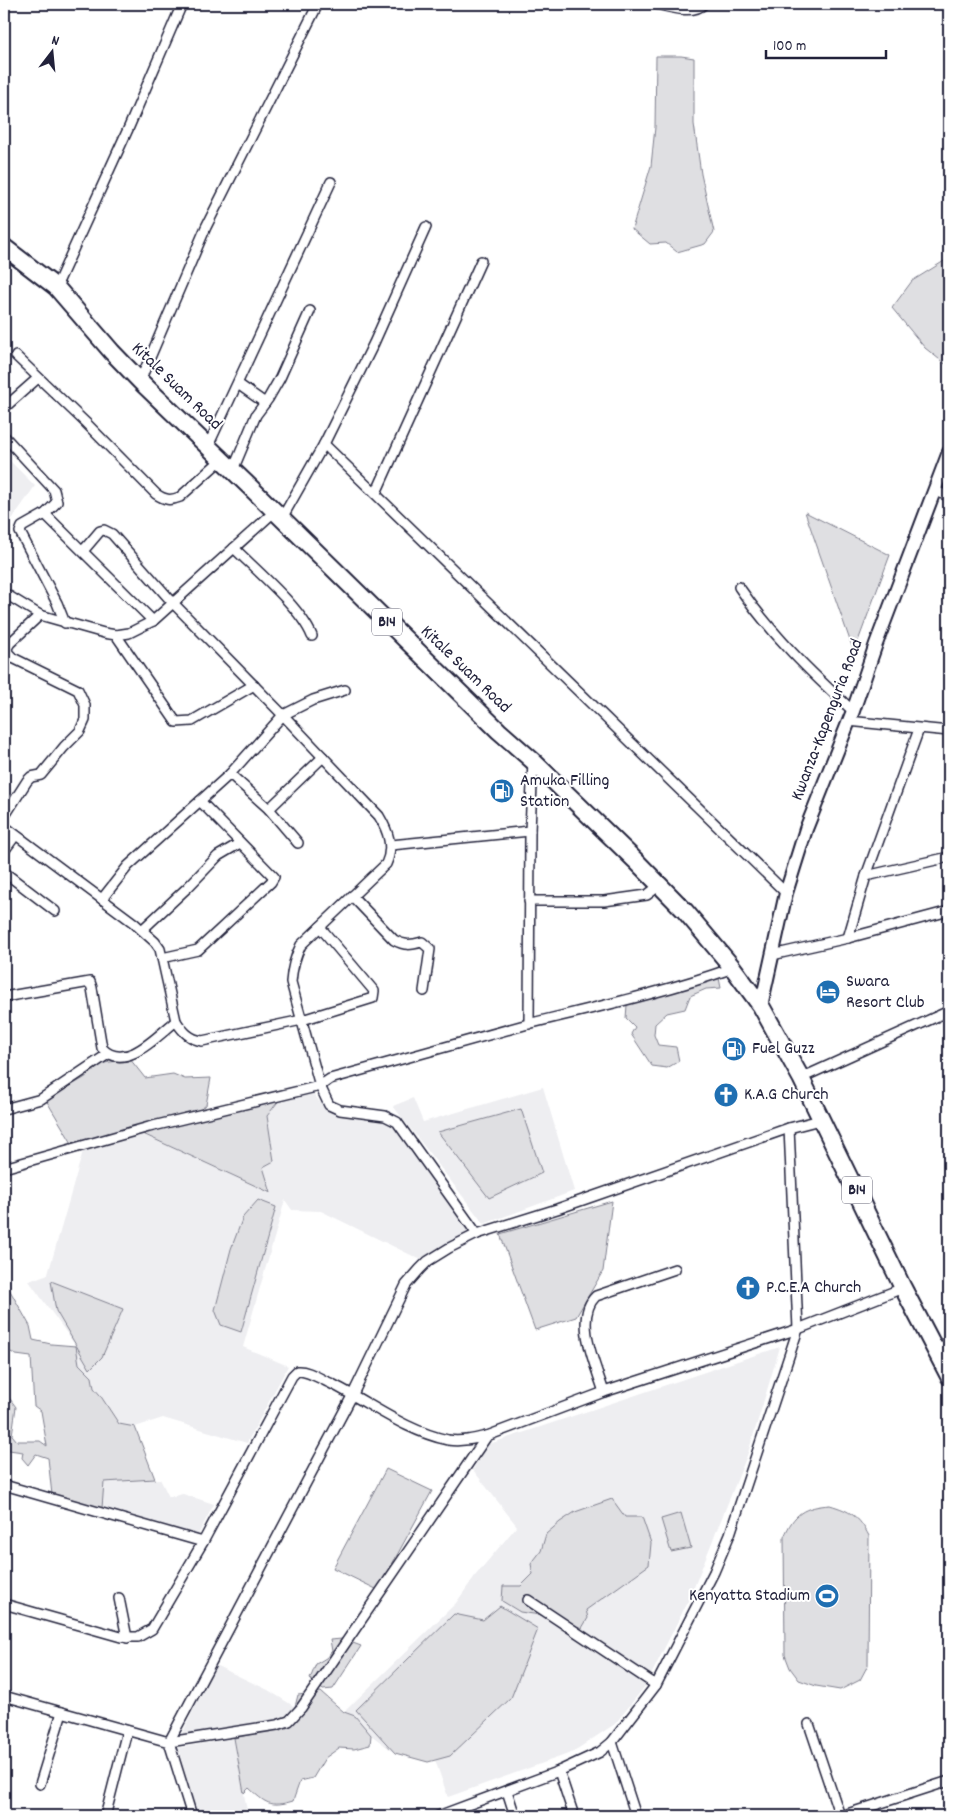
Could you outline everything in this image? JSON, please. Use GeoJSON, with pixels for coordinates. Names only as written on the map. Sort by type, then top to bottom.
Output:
{"type":"FeatureCollection","features":[{"type":"Feature","properties":{"kind":"highway","name":"Kitale Suam Road"},"geometry":{"type":"LineString","coordinates":[[4,247],[56,287],[112,352],[140,381],[498,731],[533,761],[660,885],[685,911],[733,968],[761,1006]]}},
{"type":"Feature","properties":{"kind":"highway","name":"B14"},"geometry":{"type":"LineString","coordinates":[[761,1006],[801,1078],[903,1288],[949,1376]]}},
{"type":"Feature","properties":{"kind":"street"},"geometry":{"type":"LineString","coordinates":[[56,287],[129,127],[182,4]]}},
{"type":"Feature","properties":{"kind":"street"},"geometry":{"type":"LineString","coordinates":[[140,381],[206,227],[318,4]]}},
{"type":"Feature","properties":{"kind":"street"},"geometry":{"type":"LineString","coordinates":[[656,4],[686,9],[700,8],[704,4]]}},
{"type":"Feature","properties":{"kind":"street"},"geometry":{"type":"LineString","coordinates":[[208,446],[331,182]]}},
{"type":"Feature","properties":{"kind":"street"},"geometry":{"type":"LineString","coordinates":[[4,594],[40,615],[104,633],[116,635],[129,633],[153,620],[234,548],[278,515],[324,444],[374,343],[426,227]]}},
{"type":"Feature","properties":{"kind":"street"},"geometry":{"type":"LineString","coordinates":[[376,493],[481,261]]}},
{"type":"Feature","properties":{"kind":"street"},"geometry":{"type":"LineString","coordinates":[[16,356],[156,494],[165,500],[172,500],[180,497],[227,465],[280,378],[310,311]]}},
{"type":"Feature","properties":{"kind":"street"},"geometry":{"type":"LineString","coordinates":[[4,408],[38,378]]}},
{"type":"Feature","properties":{"kind":"street"},"geometry":{"type":"LineString","coordinates":[[238,384],[265,403]]}},
{"type":"Feature","properties":{"kind":"street"},"geometry":{"type":"LineString","coordinates":[[4,436],[54,490],[57,502],[45,514],[22,526],[20,532],[66,623]]}},
{"type":"Feature","properties":{"kind":"street"},"geometry":{"type":"LineString","coordinates":[[324,444],[786,893]]}},
{"type":"Feature","properties":{"kind":"street","name":"Kwanza-Kapenguria Road"},"geometry":{"type":"LineString","coordinates":[[761,1006],[786,893],[806,829],[949,452]]}},
{"type":"Feature","properties":{"kind":"street"},"geometry":{"type":"LineString","coordinates":[[935,491],[949,496]]}},
{"type":"Feature","properties":{"kind":"street"},"geometry":{"type":"LineString","coordinates":[[45,514],[153,620]]}},
{"type":"Feature","properties":{"kind":"street"},"geometry":{"type":"LineString","coordinates":[[83,551],[100,531],[104,530],[112,534],[173,604],[254,685],[379,816],[391,845],[386,864],[301,945],[292,970],[291,982],[320,1086],[329,1105],[340,1110],[386,1116],[397,1122],[477,1234]]}},
{"type":"Feature","properties":{"kind":"street"},"geometry":{"type":"LineString","coordinates":[[234,548],[290,605],[308,627],[312,636]]}},
{"type":"Feature","properties":{"kind":"street"},"geometry":{"type":"LineString","coordinates":[[739,587],[758,614],[785,646],[850,716],[919,729],[949,731]]}},
{"type":"Feature","properties":{"kind":"street"},"geometry":{"type":"LineString","coordinates":[[4,817],[27,780],[41,775],[80,731],[85,720],[83,696],[78,690],[13,658],[8,653],[7,641],[40,615]]}},
{"type":"Feature","properties":{"kind":"street"},"geometry":{"type":"LineString","coordinates":[[116,635],[176,722],[192,720],[254,685]]}},
{"type":"Feature","properties":{"kind":"street"},"geometry":{"type":"LineString","coordinates":[[102,899],[128,866],[230,774],[283,715],[313,700],[345,690]]}},
{"type":"Feature","properties":{"kind":"street"},"geometry":{"type":"LineString","coordinates":[[848,938],[866,876],[919,729]]}},
{"type":"Feature","properties":{"kind":"street"},"geometry":{"type":"LineString","coordinates":[[269,809],[323,757]]}},
{"type":"Feature","properties":{"kind":"street"},"geometry":{"type":"LineString","coordinates":[[529,1024],[530,831],[533,761]]}},
{"type":"Feature","properties":{"kind":"street"},"geometry":{"type":"LineString","coordinates":[[230,774],[269,809],[298,842]]}},
{"type":"Feature","properties":{"kind":"street"},"geometry":{"type":"LineString","coordinates":[[162,958],[198,950],[274,877],[200,801]]}},
{"type":"Feature","properties":{"kind":"street"},"geometry":{"type":"LineString","coordinates":[[4,826],[102,899],[155,942],[160,949],[176,1021],[190,1037],[202,1042],[302,1020],[370,1001],[375,996],[374,992],[320,927]]}},
{"type":"Feature","properties":{"kind":"street"},"geometry":{"type":"LineString","coordinates":[[391,845],[530,831]]}},
{"type":"Feature","properties":{"kind":"street"},"geometry":{"type":"LineString","coordinates":[[4,851],[15,836]]}},
{"type":"Feature","properties":{"kind":"street"},"geometry":{"type":"LineString","coordinates":[[142,930],[218,856],[240,843]]}},
{"type":"Feature","properties":{"kind":"street"},"geometry":{"type":"LineString","coordinates":[[866,876],[949,857]]}},
{"type":"Feature","properties":{"kind":"street"},"geometry":{"type":"LineString","coordinates":[[4,872],[55,911]]}},
{"type":"Feature","properties":{"kind":"street"},"geometry":{"type":"LineString","coordinates":[[529,901],[604,901],[646,895],[660,885]]}},
{"type":"Feature","properties":{"kind":"street"},"geometry":{"type":"LineString","coordinates":[[352,896],[394,940],[410,946],[422,942],[430,950],[424,990]]}},
{"type":"Feature","properties":{"kind":"street"},"geometry":{"type":"LineString","coordinates":[[772,956],[949,911]]}},
{"type":"Feature","properties":{"kind":"street"},"geometry":{"type":"LineString","coordinates":[[4,1168],[149,1127],[320,1086],[330,1079],[529,1024],[695,982],[733,968]]}},
{"type":"Feature","properties":{"kind":"street"},"geometry":{"type":"LineString","coordinates":[[4,997],[90,982],[102,1048],[108,1054],[124,1056],[137,1052],[176,1021]]}},
{"type":"Feature","properties":{"kind":"street"},"geometry":{"type":"LineString","coordinates":[[801,1078],[949,1011]]}},
{"type":"Feature","properties":{"kind":"street"},"geometry":{"type":"LineString","coordinates":[[4,1109],[41,1099],[108,1054]]}},
{"type":"Feature","properties":{"kind":"street"},"geometry":{"type":"LineString","coordinates":[[192,1816],[168,1742],[353,1394],[406,1285],[428,1261],[477,1234],[557,1209],[789,1128],[820,1120]]}},
{"type":"Feature","properties":{"kind":"street"},"geometry":{"type":"LineString","coordinates":[[438,1816],[456,1814],[560,1771],[600,1752],[612,1742],[656,1686],[714,1572],[730,1534],[798,1329],[789,1128]]}},
{"type":"Feature","properties":{"kind":"street"},"geometry":{"type":"LineString","coordinates":[[604,1392],[588,1343],[586,1312],[590,1302],[596,1296],[675,1269]]}},
{"type":"Feature","properties":{"kind":"street"},"geometry":{"type":"LineString","coordinates":[[4,1604],[127,1638],[138,1638],[152,1629],[203,1542],[247,1457],[295,1372],[301,1370],[353,1394],[398,1421],[425,1433],[450,1440],[468,1440],[487,1436],[604,1392],[798,1329],[903,1288]]}},
{"type":"Feature","properties":{"kind":"street"},"geometry":{"type":"LineString","coordinates":[[938,1354],[949,1340]]}},
{"type":"Feature","properties":{"kind":"street"},"geometry":{"type":"LineString","coordinates":[[4,1696],[168,1742],[277,1725],[289,1721],[301,1708],[487,1436]]}},
{"type":"Feature","properties":{"kind":"street"},"geometry":{"type":"LineString","coordinates":[[4,1485],[203,1542]]}},
{"type":"Feature","properties":{"kind":"street"},"geometry":{"type":"LineString","coordinates":[[119,1598],[127,1638]]}},
{"type":"Feature","properties":{"kind":"street"},"geometry":{"type":"LineString","coordinates":[[528,1600],[656,1686]]}},
{"type":"Feature","properties":{"kind":"street"},"geometry":{"type":"LineString","coordinates":[[40,1784],[62,1712]]}},
{"type":"Feature","properties":{"kind":"street"},"geometry":{"type":"LineString","coordinates":[[809,1724],[841,1816],[949,1781]]}},
{"type":"Feature","properties":{"kind":"street"},"geometry":{"type":"LineString","coordinates":[[106,1813],[128,1731]]}},
{"type":"Feature","properties":{"kind":"street"},"geometry":{"type":"LineString","coordinates":[[612,1742],[636,1816]]}},
{"type":"Feature","properties":{"kind":"street"},"geometry":{"type":"LineString","coordinates":[[560,1771],[574,1816]]}},
{"type":"Feature","properties":{"kind":"street"},"geometry":{"type":"LineString","coordinates":[[507,1792],[515,1816]]}},
{"type":"Feature","properties":{"kind":"shaded area"},"geometry":{"type":"Polygon","coordinates":[[[656,56],[694,58],[694,124],[701,174],[714,232],[705,244],[677,252],[666,243],[650,244],[632,229],[651,166],[655,127],[656,56]]]}},
{"type":"Feature","properties":{"kind":"shaded area"},"geometry":{"type":"Polygon","coordinates":[[[949,258],[949,367],[925,348],[892,308],[912,281],[949,258]]]}},
{"type":"Feature","properties":{"kind":"shaded area"},"geometry":{"type":"Polygon","coordinates":[[[4,455],[35,486],[4,531],[4,455]]]}},
{"type":"Feature","properties":{"kind":"shaded area"},"geometry":{"type":"Polygon","coordinates":[[[805,512],[890,555],[854,652],[805,512]]]}},
{"type":"Feature","properties":{"kind":"shaded area"},"geometry":{"type":"Polygon","coordinates":[[[719,978],[721,988],[706,989],[690,996],[685,1009],[667,1013],[655,1024],[654,1035],[658,1045],[676,1047],[679,1061],[667,1068],[652,1066],[631,1034],[635,1027],[626,1018],[627,1005],[719,978]]]}},
{"type":"Feature","properties":{"kind":"shaded area"},"geometry":{"type":"Polygon","coordinates":[[[130,1059],[145,1078],[173,1074],[185,1079],[211,1078],[206,1105],[199,1111],[73,1145],[46,1100],[84,1078],[104,1063],[130,1059]]]}},
{"type":"Feature","properties":{"kind":"shaded area"},"geometry":{"type":"Polygon","coordinates":[[[543,1087],[574,1191],[484,1224],[393,1106],[413,1098],[423,1122],[543,1087]]]}},
{"type":"Feature","properties":{"kind":"shaded area"},"geometry":{"type":"Polygon","coordinates":[[[313,1093],[322,1105],[389,1121],[470,1232],[419,1259],[321,1211],[292,1210],[285,1200],[243,1347],[288,1366],[247,1443],[163,1418],[135,1427],[119,1424],[94,1388],[92,1377],[79,1364],[76,1346],[29,1281],[48,1274],[83,1151],[141,1133],[270,1193],[263,1167],[274,1160],[267,1116],[280,1099],[313,1093]]]}},
{"type":"Feature","properties":{"kind":"shaded area"},"geometry":{"type":"Polygon","coordinates":[[[280,1099],[267,1116],[274,1161],[263,1167],[271,1193],[141,1133],[280,1099]]]}},
{"type":"Feature","properties":{"kind":"shaded area"},"geometry":{"type":"Polygon","coordinates":[[[521,1109],[542,1173],[489,1198],[438,1132],[521,1109]]]}},
{"type":"Feature","properties":{"kind":"shaded area"},"geometry":{"type":"Polygon","coordinates":[[[258,1200],[276,1207],[241,1332],[221,1325],[215,1310],[231,1249],[243,1217],[258,1200]]]}},
{"type":"Feature","properties":{"kind":"shaded area"},"geometry":{"type":"Polygon","coordinates":[[[612,1201],[603,1271],[576,1317],[535,1330],[500,1234],[612,1201]]]}},
{"type":"Feature","properties":{"kind":"shaded area"},"geometry":{"type":"Polygon","coordinates":[[[4,1280],[30,1326],[33,1340],[76,1346],[79,1364],[92,1377],[94,1388],[119,1424],[135,1427],[155,1479],[104,1482],[102,1508],[52,1495],[48,1458],[36,1454],[28,1465],[22,1458],[23,1452],[9,1450],[6,1437],[4,1436],[4,1391],[16,1407],[12,1435],[17,1441],[40,1441],[47,1446],[41,1411],[34,1406],[31,1357],[16,1355],[4,1348],[4,1280]]]}},
{"type":"Feature","properties":{"kind":"shaded area"},"geometry":{"type":"Polygon","coordinates":[[[51,1281],[123,1309],[102,1357],[90,1369],[56,1311],[51,1281]]]}},
{"type":"Feature","properties":{"kind":"shaded area"},"geometry":{"type":"Polygon","coordinates":[[[780,1347],[748,1453],[690,1597],[646,1685],[615,1724],[571,1753],[448,1797],[435,1760],[428,1762],[395,1753],[371,1735],[355,1716],[344,1712],[456,1603],[475,1576],[517,1526],[473,1470],[486,1445],[780,1347]]]}},
{"type":"Feature","properties":{"kind":"shaded area"},"geometry":{"type":"Polygon","coordinates":[[[386,1469],[432,1491],[378,1590],[333,1568],[386,1469]]]}},
{"type":"Feature","properties":{"kind":"shaded area"},"geometry":{"type":"Polygon","coordinates":[[[160,1479],[169,1497],[183,1494],[214,1504],[198,1535],[102,1508],[104,1482],[160,1479]]]}},
{"type":"Feature","properties":{"kind":"shaded area"},"geometry":{"type":"Polygon","coordinates":[[[612,1499],[625,1517],[642,1517],[651,1543],[649,1565],[586,1610],[588,1618],[582,1628],[547,1616],[520,1612],[502,1601],[503,1586],[521,1586],[533,1574],[531,1564],[541,1551],[546,1534],[575,1512],[612,1499]]]}},
{"type":"Feature","properties":{"kind":"shaded area","name":"Kenyatta Stadium"},"geometry":{"type":"Polygon","coordinates":[[[830,1505],[853,1515],[862,1524],[869,1536],[868,1665],[860,1680],[840,1690],[816,1686],[799,1680],[790,1668],[785,1655],[784,1537],[792,1522],[801,1513],[813,1507],[830,1505]]]}},
{"type":"Feature","properties":{"kind":"shaded area"},"geometry":{"type":"Polygon","coordinates":[[[681,1513],[691,1548],[671,1552],[661,1519],[681,1513]]]}},
{"type":"Feature","properties":{"kind":"shaded area"},"geometry":{"type":"Polygon","coordinates":[[[500,1606],[538,1629],[511,1698],[450,1756],[428,1762],[395,1753],[356,1710],[454,1614],[483,1620],[500,1606]]]}},
{"type":"Feature","properties":{"kind":"shaded area"},"geometry":{"type":"Polygon","coordinates":[[[342,1639],[361,1646],[333,1689],[323,1690],[310,1679],[316,1664],[326,1658],[332,1651],[330,1640],[342,1639]]]}},
{"type":"Feature","properties":{"kind":"shaded area"},"geometry":{"type":"Polygon","coordinates":[[[215,1665],[268,1690],[295,1707],[287,1718],[182,1734],[215,1665]]]}},
{"type":"Feature","properties":{"kind":"shaded area"},"geometry":{"type":"Polygon","coordinates":[[[321,1692],[344,1712],[355,1716],[371,1735],[370,1745],[354,1749],[339,1748],[325,1758],[313,1778],[300,1781],[293,1801],[273,1804],[264,1801],[249,1788],[244,1793],[234,1738],[290,1726],[298,1695],[321,1692]]]}},
{"type":"Feature","properties":{"kind":"shaded area"},"geometry":{"type":"Polygon","coordinates":[[[234,1738],[248,1816],[197,1816],[178,1748],[234,1738]]]}},
{"type":"Feature","properties":{"kind":"place","name":"Amuka Filling Station"},"geometry":{"type":"Point","coordinates":[502,791]}},
{"type":"Feature","properties":{"kind":"place","name":"Swara Resort Club"},"geometry":{"type":"Point","coordinates":[828,992]}},
{"type":"Feature","properties":{"kind":"place","name":"Fuel Guzz"},"geometry":{"type":"Point","coordinates":[734,1049]}},
{"type":"Feature","properties":{"kind":"place","name":"K.A.G Church"},"geometry":{"type":"Point","coordinates":[726,1095]}},
{"type":"Feature","properties":{"kind":"place","name":"P.C.E.A Church"},"geometry":{"type":"Point","coordinates":[748,1288]}},
{"type":"Feature","properties":{"kind":"place","name":"Kenyatta Stadium"},"geometry":{"type":"Point","coordinates":[827,1596]}}]}
